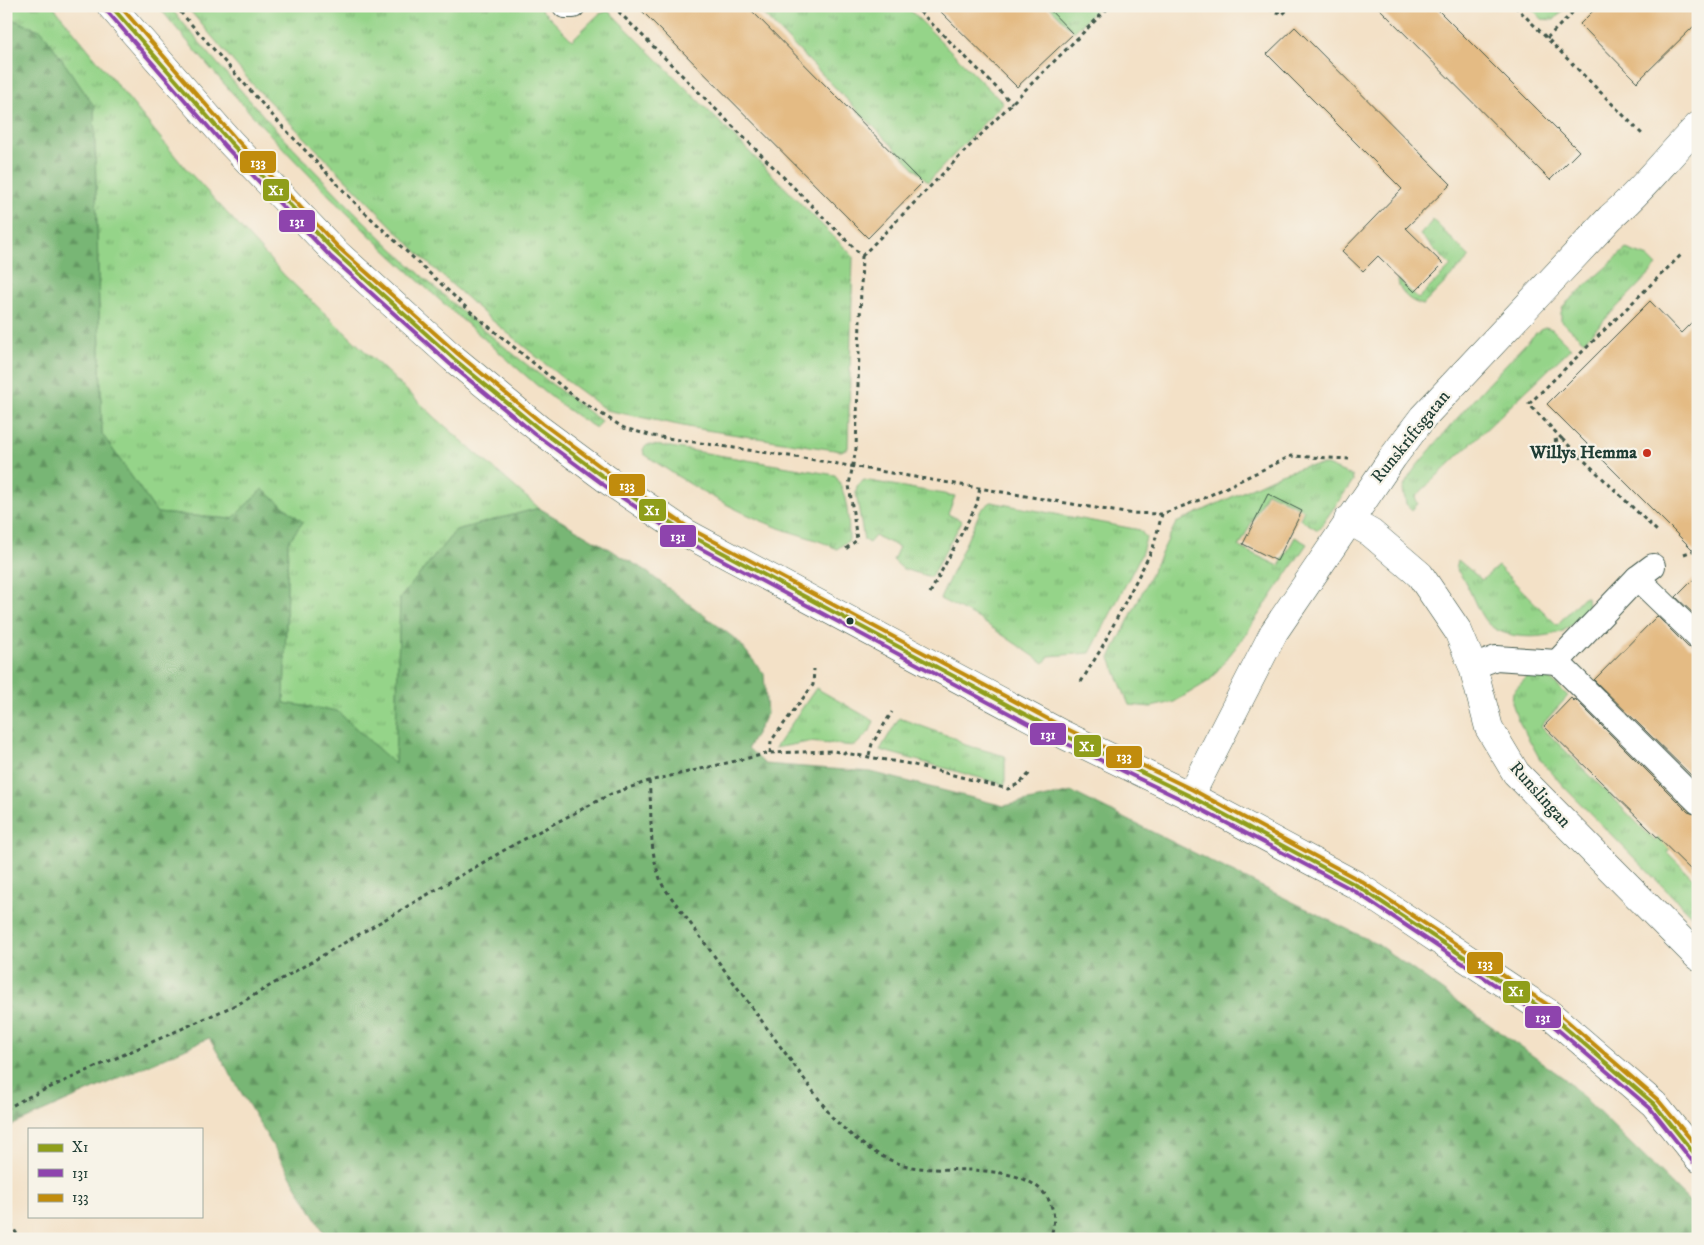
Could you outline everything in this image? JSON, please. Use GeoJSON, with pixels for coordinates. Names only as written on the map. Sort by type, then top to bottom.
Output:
{"type":"FeatureCollection","features":[{"type":"Feature","properties":{"kind":"street"},"geometry":{"type":"LineString","coordinates":[[111,6],[230,142],[334,251],[454,359],[539,429],[605,478],[686,533],[1060,733],[1190,796],[1356,885],[1547,1012],[1654,1104],[1698,1158]]}},
{"type":"Feature","properties":{"kind":"street","name":"Runskriftsgatan"},"geometry":{"type":"LineString","coordinates":[[1190,796],[1274,632],[1348,520],[1423,417],[1605,224],[1631,200],[1666,158],[1698,126]]}},
{"type":"Feature","properties":{"kind":"street","name":"Runslingan"},"geometry":{"type":"LineString","coordinates":[[1348,520],[1371,533],[1420,574],[1458,631],[1473,667],[1488,728],[1516,773],[1698,957]]}},
{"type":"Feature","properties":{"kind":"lane"},"geometry":{"type":"LineString","coordinates":[[565,6],[573,6]]}},
{"type":"Feature","properties":{"kind":"lane"},"geometry":{"type":"LineString","coordinates":[[1557,662],[1645,572],[1698,637]]}},
{"type":"Feature","properties":{"kind":"lane"},"geometry":{"type":"LineString","coordinates":[[1473,667],[1496,658],[1557,662],[1698,802]]}},
{"type":"Feature","properties":{"kind":"path"},"geometry":{"type":"LineString","coordinates":[[175,6],[282,126],[361,209],[471,312],[576,398],[624,428],[653,436],[809,459],[852,468],[980,487],[1126,513],[1162,514],[1202,499],[1291,456],[1359,459],[1373,443],[1393,457]]}},
{"type":"Feature","properties":{"kind":"path"},"geometry":{"type":"LineString","coordinates":[[613,6],[862,256]]}},
{"type":"Feature","properties":{"kind":"path"},"geometry":{"type":"LineString","coordinates":[[914,6],[1012,103]]}},
{"type":"Feature","properties":{"kind":"path"},"geometry":{"type":"LineString","coordinates":[[843,551],[857,540],[849,485],[856,449],[862,256],[1110,6]]}},
{"type":"Feature","properties":{"kind":"path"},"geometry":{"type":"LineString","coordinates":[[1261,6],[1283,14],[1291,6]]}},
{"type":"Feature","properties":{"kind":"path"},"geometry":{"type":"LineString","coordinates":[[1515,6],[1666,158]]}},
{"type":"Feature","properties":{"kind":"path"},"geometry":{"type":"LineString","coordinates":[[1547,38],[1579,6]]}},
{"type":"Feature","properties":{"kind":"path"},"geometry":{"type":"LineString","coordinates":[[1661,535],[1562,439],[1529,404],[1682,254]]}},
{"type":"Feature","properties":{"kind":"path"},"geometry":{"type":"LineString","coordinates":[[1554,441],[1562,439]]}},
{"type":"Feature","properties":{"kind":"path"},"geometry":{"type":"LineString","coordinates":[[930,593],[977,504],[980,487]]}},
{"type":"Feature","properties":{"kind":"path"},"geometry":{"type":"LineString","coordinates":[[1081,682],[1101,649],[1153,548],[1162,514]]}},
{"type":"Feature","properties":{"kind":"path"},"geometry":{"type":"LineString","coordinates":[[770,753],[771,741],[813,685],[814,669]]}},
{"type":"Feature","properties":{"kind":"path"},"geometry":{"type":"LineString","coordinates":[[869,756],[872,744],[892,712]]}},
{"type":"Feature","properties":{"kind":"path"},"geometry":{"type":"LineString","coordinates":[[6,1109],[33,1095],[242,1002],[515,844],[612,794],[649,781],[770,753],[833,751],[869,756],[1008,789],[1020,783],[1032,771]]}},
{"type":"Feature","properties":{"kind":"path"},"geometry":{"type":"LineString","coordinates":[[649,781],[650,842],[656,869],[663,886],[832,1117],[852,1136],[885,1158],[912,1167],[1007,1173],[1036,1186],[1047,1199],[1053,1212],[1051,1239]]}},
{"type":"Feature","properties":{"kind":"path"},"geometry":{"type":"LineString","coordinates":[[6,1217],[20,1239]]}},
{"type":"Feature","properties":{"kind":"green space"},"geometry":{"type":"Polygon","coordinates":[[[6,6],[53,6],[180,162],[285,276],[437,419],[539,508],[456,530],[400,598],[395,764],[337,711],[284,703],[288,542],[303,522],[157,513],[102,434],[94,106],[42,31],[6,17],[6,6]]]}},
{"type":"Feature","properties":{"kind":"green space"},"geometry":{"type":"Polygon","coordinates":[[[158,6],[169,6],[284,139],[366,223],[408,263],[496,340],[601,421],[596,428],[566,408],[537,385],[438,298],[353,219],[272,137],[195,51],[158,6]]]}},
{"type":"Feature","properties":{"kind":"green space"},"geometry":{"type":"Polygon","coordinates":[[[186,6],[538,6],[572,40],[599,14],[608,11],[853,256],[848,448],[841,451],[693,428],[606,410],[560,376],[488,317],[427,262],[254,86],[186,6]]]}},
{"type":"Feature","properties":{"kind":"green space"},"geometry":{"type":"Polygon","coordinates":[[[755,6],[906,6],[1003,103],[928,182],[755,6]]]}},
{"type":"Feature","properties":{"kind":"green space"},"geometry":{"type":"Polygon","coordinates":[[[1049,6],[1100,6],[1074,32],[1049,6]]]}},
{"type":"Feature","properties":{"kind":"green space"},"geometry":{"type":"Polygon","coordinates":[[[1529,6],[1567,6],[1554,20],[1542,19],[1529,6]]]}},
{"type":"Feature","properties":{"kind":"green space"},"geometry":{"type":"Polygon","coordinates":[[[6,17],[42,31],[94,106],[102,434],[157,513],[232,519],[262,489],[303,522],[288,542],[284,703],[337,711],[395,764],[400,598],[456,530],[539,508],[643,569],[738,641],[764,674],[767,714],[748,748],[765,764],[871,772],[1004,806],[1072,792],[1377,944],[1565,1079],[1698,1210],[1698,1239],[328,1239],[209,1038],[6,1128],[6,17]]]}},
{"type":"Feature","properties":{"kind":"green space"},"geometry":{"type":"Polygon","coordinates":[[[1433,220],[1470,257],[1423,305],[1414,302],[1402,292],[1398,279],[1418,299],[1451,266],[1420,235],[1433,220]]]}},
{"type":"Feature","properties":{"kind":"green space"},"geometry":{"type":"Polygon","coordinates":[[[1626,249],[1648,257],[1657,266],[1584,341],[1561,321],[1563,306],[1626,249]]]}},
{"type":"Feature","properties":{"kind":"green space"},"geometry":{"type":"Polygon","coordinates":[[[1545,327],[1552,329],[1571,348],[1415,497],[1418,504],[1412,510],[1406,504],[1403,490],[1413,471],[1486,385],[1540,329],[1545,327]]]}},
{"type":"Feature","properties":{"kind":"green space"},"geometry":{"type":"Polygon","coordinates":[[[647,445],[665,446],[835,475],[845,498],[849,540],[837,549],[743,513],[676,476],[644,454],[643,449],[647,445]]]}},
{"type":"Feature","properties":{"kind":"green space"},"geometry":{"type":"Polygon","coordinates":[[[1327,465],[1352,476],[1353,481],[1318,530],[1300,519],[1304,510],[1267,492],[1239,547],[1279,566],[1295,537],[1307,544],[1240,642],[1209,681],[1174,702],[1151,707],[1129,705],[1110,658],[1176,523],[1281,474],[1306,466],[1327,465]]]}},
{"type":"Feature","properties":{"kind":"green space"},"geometry":{"type":"Polygon","coordinates":[[[864,480],[955,496],[948,514],[962,521],[931,577],[903,569],[893,560],[899,547],[875,536],[869,543],[864,540],[856,493],[857,486],[864,480]]]}},
{"type":"Feature","properties":{"kind":"green space"},"geometry":{"type":"Polygon","coordinates":[[[991,502],[1140,530],[1146,538],[1141,555],[1090,653],[1049,656],[1044,663],[976,617],[940,599],[981,510],[991,502]]]}},
{"type":"Feature","properties":{"kind":"green space"},"geometry":{"type":"Polygon","coordinates":[[[1458,560],[1482,580],[1498,566],[1557,625],[1583,597],[1587,597],[1588,607],[1570,626],[1554,634],[1532,637],[1499,631],[1491,626],[1480,613],[1465,581],[1456,569],[1458,560]]]}},
{"type":"Feature","properties":{"kind":"green space"},"geometry":{"type":"Polygon","coordinates":[[[1545,674],[1568,696],[1541,726],[1655,841],[1684,812],[1695,821],[1667,852],[1698,883],[1698,922],[1564,787],[1540,759],[1517,718],[1512,702],[1513,692],[1527,677],[1545,674]]]}},
{"type":"Feature","properties":{"kind":"green space"},"geometry":{"type":"Polygon","coordinates":[[[816,688],[874,721],[870,731],[855,746],[808,742],[775,748],[816,688]]]}},
{"type":"Feature","properties":{"kind":"green space"},"geometry":{"type":"Polygon","coordinates":[[[899,718],[957,739],[962,744],[1005,756],[1005,785],[880,750],[899,718]]]}},
{"type":"Feature","properties":{"kind":"building"},"geometry":{"type":"Polygon","coordinates":[[[637,6],[747,6],[922,183],[868,238],[637,6]]]}},
{"type":"Feature","properties":{"kind":"building"},"geometry":{"type":"Polygon","coordinates":[[[935,6],[1046,6],[1073,34],[1017,87],[935,6]]]}},
{"type":"Feature","properties":{"kind":"building"},"geometry":{"type":"Polygon","coordinates":[[[1377,6],[1434,6],[1579,151],[1550,180],[1377,6]]]}},
{"type":"Feature","properties":{"kind":"building"},"geometry":{"type":"Polygon","coordinates":[[[1598,6],[1698,6],[1698,22],[1637,82],[1580,24],[1598,6]]]}},
{"type":"Feature","properties":{"kind":"building"},"geometry":{"type":"Polygon","coordinates":[[[1295,27],[1451,184],[1406,228],[1443,264],[1415,292],[1378,256],[1363,271],[1342,251],[1402,189],[1267,54],[1295,27]]]}},
{"type":"Feature","properties":{"kind":"building","name":"Willys Hemma"},"geometry":{"type":"Polygon","coordinates":[[[1650,301],[1681,333],[1698,316],[1698,555],[1547,404],[1650,301]]]}},
{"type":"Feature","properties":{"kind":"building"},"geometry":{"type":"Polygon","coordinates":[[[1268,494],[1302,511],[1277,561],[1243,544],[1268,494]]]}},
{"type":"Feature","properties":{"kind":"building"},"geometry":{"type":"Polygon","coordinates":[[[1698,575],[1698,618],[1676,597],[1698,575]]]}},
{"type":"Feature","properties":{"kind":"building"},"geometry":{"type":"Polygon","coordinates":[[[1657,616],[1688,647],[1698,650],[1698,782],[1594,680],[1657,616]]]}},
{"type":"Feature","properties":{"kind":"building"},"geometry":{"type":"Polygon","coordinates":[[[1571,698],[1574,701],[1575,699],[1688,812],[1698,815],[1698,877],[1544,726],[1571,698]]]}},
{"type":"Feature","properties":{"kind":"transit line","name":"X1"},"geometry":{"type":"LineString","coordinates":[[111,6],[230,142],[334,251],[454,359],[539,429],[612,483],[686,533],[1060,733],[1190,796],[1356,885],[1547,1012],[1654,1104],[1698,1158]]}},
{"type":"Feature","properties":{"kind":"transit line","name":"133"},"geometry":{"type":"LineString","coordinates":[[120,6],[235,138],[338,247],[458,354],[543,424],[616,478],[689,528],[1063,727],[1193,790],[1359,880],[1551,1007],[1658,1100],[1698,1148]]}},
{"type":"Feature","properties":{"kind":"transit line","name":"131"},"geometry":{"type":"LineString","coordinates":[[106,10],[225,146],[330,256],[450,364],[535,434],[608,488],[683,539],[1057,739],[1187,802],[1353,890],[1543,1017],[1650,1108],[1693,1162]]}},
{"type":"Feature","properties":{"kind":"place","name":"Willys Hemma"},"geometry":{"type":"Point","coordinates":[1647,453]}}]}
